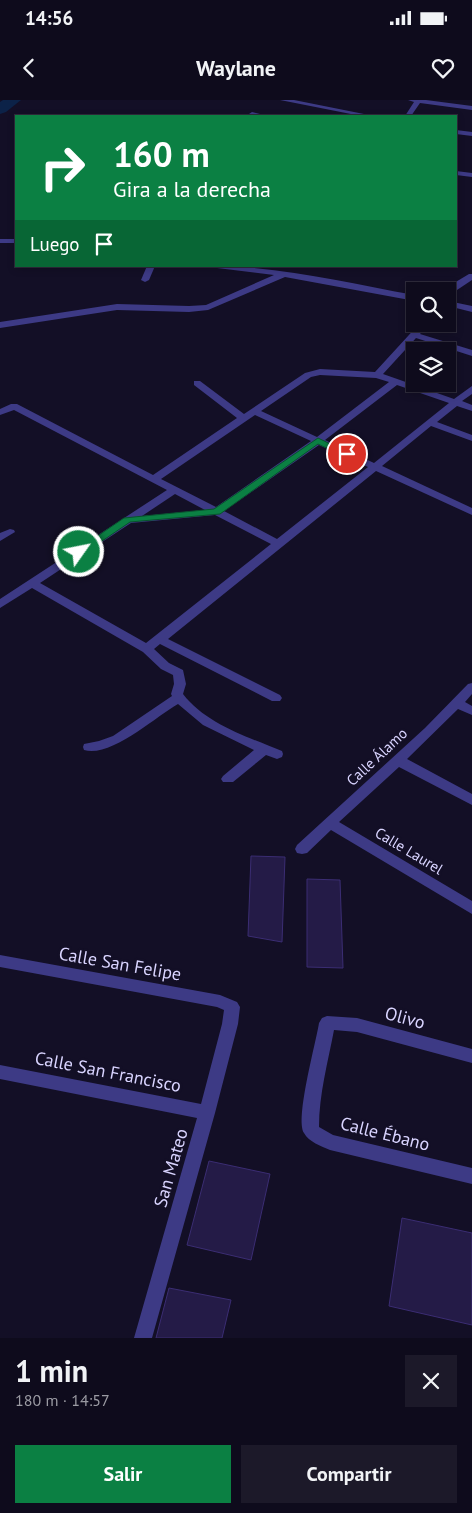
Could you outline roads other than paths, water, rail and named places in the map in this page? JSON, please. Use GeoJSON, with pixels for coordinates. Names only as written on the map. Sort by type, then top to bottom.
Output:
{"type":"FeatureCollection","features":[{"type":"Feature","properties":{"kind":"street"},"geometry":{"type":"LineString","coordinates":[[283,100],[366,115]]}},
{"type":"Feature","properties":{"kind":"street"},"geometry":{"type":"LineString","coordinates":[[408,115],[416,100],[472,108]]}},
{"type":"Feature","properties":{"kind":"street"},"geometry":{"type":"LineString","coordinates":[[252,114],[257,115]]}},
{"type":"Feature","properties":{"kind":"street"},"geometry":{"type":"LineString","coordinates":[[457,132],[472,134]]}},
{"type":"Feature","properties":{"kind":"street"},"geometry":{"type":"LineString","coordinates":[[457,173],[472,175]]}},
{"type":"Feature","properties":{"kind":"street"},"geometry":{"type":"LineString","coordinates":[[0,241],[15,241]]}},
{"type":"Feature","properties":{"kind":"street"},"geometry":{"type":"LineString","coordinates":[[145,280],[151,267]]}},
{"type":"Feature","properties":{"kind":"street"},"geometry":{"type":"LineString","coordinates":[[225,267],[284,274],[406,296]]}},
{"type":"Feature","properties":{"kind":"street"},"geometry":{"type":"LineString","coordinates":[[0,325],[117,307],[134,306],[189,310],[208,307],[284,274]]}},
{"type":"Feature","properties":{"kind":"street"},"geometry":{"type":"LineString","coordinates":[[456,286],[472,276]]}},
{"type":"Feature","properties":{"kind":"street"},"geometry":{"type":"LineString","coordinates":[[456,306],[472,310]]}},
{"type":"Feature","properties":{"kind":"street"},"geometry":{"type":"LineString","coordinates":[[377,375],[417,332]]}},
{"type":"Feature","properties":{"kind":"street"},"geometry":{"type":"LineString","coordinates":[[414,336],[472,354]]}},
{"type":"Feature","properties":{"kind":"street"},"geometry":{"type":"LineString","coordinates":[[153,478],[308,375],[320,372],[377,375],[472,408]]}},
{"type":"Feature","properties":{"kind":"street"},"geometry":{"type":"LineString","coordinates":[[128,520],[216,512],[318,441],[395,382]]}},
{"type":"Feature","properties":{"kind":"street"},"geometry":{"type":"LineString","coordinates":[[197,384],[243,418]]}},
{"type":"Feature","properties":{"kind":"street"},"geometry":{"type":"LineString","coordinates":[[147,649],[472,389]]}},
{"type":"Feature","properties":{"kind":"street"},"geometry":{"type":"LineString","coordinates":[[0,412],[14,406],[278,544]]}},
{"type":"Feature","properties":{"kind":"street"},"geometry":{"type":"LineString","coordinates":[[254,411],[472,512]]}},
{"type":"Feature","properties":{"kind":"street"},"geometry":{"type":"LineString","coordinates":[[430,423],[472,438]]}},
{"type":"Feature","properties":{"kind":"street"},"geometry":{"type":"LineString","coordinates":[[0,604],[174,490]]}},
{"type":"Feature","properties":{"kind":"street"},"geometry":{"type":"LineString","coordinates":[[0,528],[10,532],[0,538]]}},
{"type":"Feature","properties":{"kind":"street"},"geometry":{"type":"LineString","coordinates":[[31,584],[147,649],[165,666],[179,673],[180,684],[177,694],[190,709],[217,727],[277,754]]}},
{"type":"Feature","properties":{"kind":"street"},"geometry":{"type":"LineString","coordinates":[[159,640],[276,698]]}},
{"type":"Feature","properties":{"kind":"street","name":"Calle Álamo"},"geometry":{"type":"LineString","coordinates":[[302,849],[457,704],[472,687]]}},
{"type":"Feature","properties":{"kind":"street"},"geometry":{"type":"LineString","coordinates":[[89,747],[96,747],[126,733],[158,710],[180,698]]}},
{"type":"Feature","properties":{"kind":"street"},"geometry":{"type":"LineString","coordinates":[[457,704],[472,711]]}},
{"type":"Feature","properties":{"kind":"street"},"geometry":{"type":"LineString","coordinates":[[228,780],[264,749]]}},
{"type":"Feature","properties":{"kind":"street"},"geometry":{"type":"LineString","coordinates":[[397,760],[472,800]]}},
{"type":"Feature","properties":{"kind":"street","name":"Calle Laurel"},"geometry":{"type":"LineString","coordinates":[[330,823],[472,908]]}},
{"type":"Feature","properties":{"kind":"street","name":"Calle San Felipe"},"geometry":{"type":"LineString","coordinates":[[0,961],[220,1001],[232,1007]]}},
{"type":"Feature","properties":{"kind":"street","name":"San Mateo"},"geometry":{"type":"LineString","coordinates":[[143,1338],[207,1112],[230,1024],[232,1007]]}},
{"type":"Feature","properties":{"kind":"street","name":"Olivo"},"geometry":{"type":"LineString","coordinates":[[327,1023],[357,1025],[472,1056]]}},
{"type":"Feature","properties":{"kind":"street","name":"Calle Ébano"},"geometry":{"type":"LineString","coordinates":[[327,1023],[310,1109],[311,1130],[320,1138],[330,1142],[472,1176]]}},
{"type":"Feature","properties":{"kind":"street","name":"Calle San Francisco"},"geometry":{"type":"LineString","coordinates":[[0,1072],[207,1112]]}},
{"type":"Feature","properties":{"kind":"waterway"},"geometry":{"type":"LineString","coordinates":[[0,109],[13,100]]}}]}
